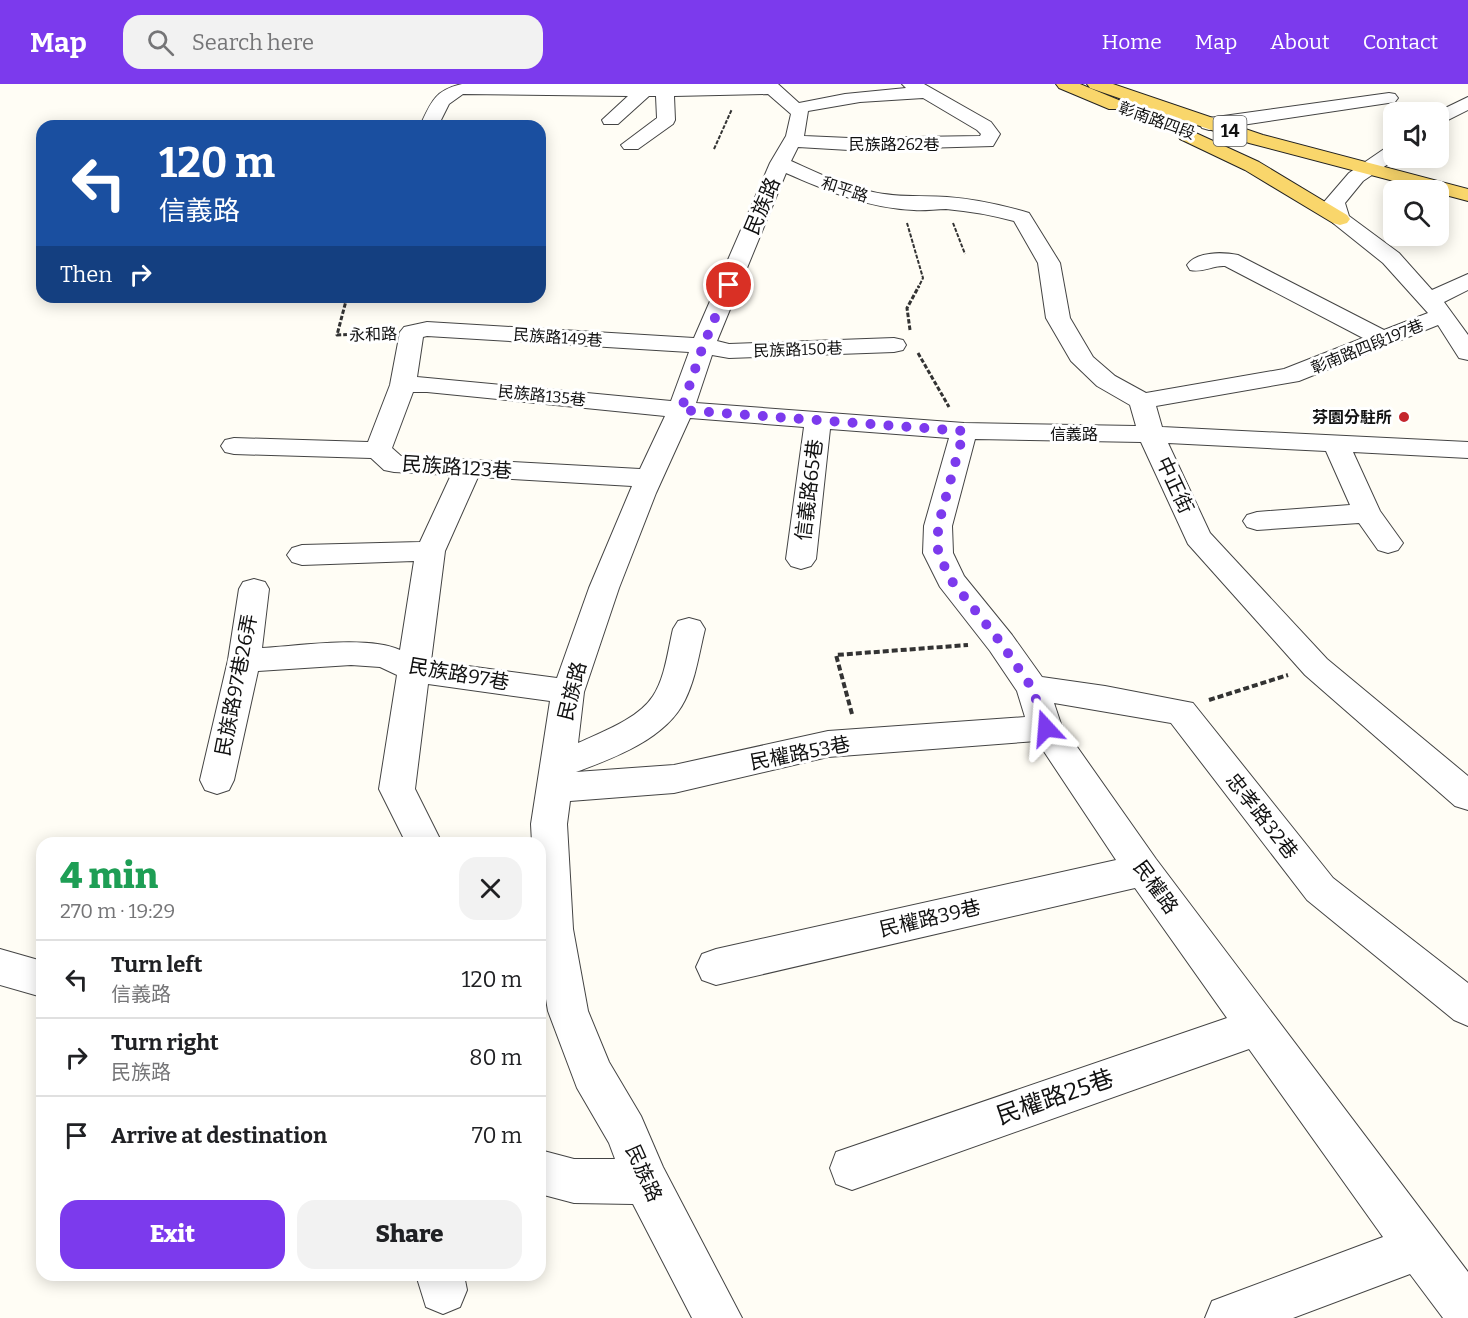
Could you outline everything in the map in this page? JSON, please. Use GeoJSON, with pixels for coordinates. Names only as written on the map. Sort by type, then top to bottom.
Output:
{"type":"FeatureCollection","features":[{"type":"Feature","properties":{"kind":"main road","name":"彰南路四段"},"geometry":{"type":"LineString","coordinates":[[1065,84],[1174,129],[1362,173]]}},
{"type":"Feature","properties":{"kind":"main road","name":"彰南路四段"},"geometry":{"type":"LineString","coordinates":[[1096,84],[1209,124],[1362,173]]}},
{"type":"Feature","properties":{"kind":"main road"},"geometry":{"type":"LineString","coordinates":[[1174,129],[1252,166],[1340,219]]}},
{"type":"Feature","properties":{"kind":"main road","name":"14"},"geometry":{"type":"LineString","coordinates":[[1362,173],[1383,182]]}},
{"type":"Feature","properties":{"kind":"main road","name":"14"},"geometry":{"type":"LineString","coordinates":[[1362,173],[1468,195]]}},
{"type":"Feature","properties":{"kind":"main road"},"geometry":{"type":"LineString","coordinates":[[1449,203],[1468,207]]}},
{"type":"Feature","properties":{"kind":"street"},"geometry":{"type":"LineString","coordinates":[[432,120],[438,105],[449,93],[494,86],[518,91],[645,90],[770,93],[840,98],[918,88]]}},
{"type":"Feature","properties":{"kind":"street","name":"民族路262巷"},"geometry":{"type":"LineString","coordinates":[[787,152],[849,144],[958,144],[986,141],[991,134],[984,126],[918,88]]}},
{"type":"Feature","properties":{"kind":"street"},"geometry":{"type":"LineString","coordinates":[[611,120],[645,90]]}},
{"type":"Feature","properties":{"kind":"street"},"geometry":{"type":"LineString","coordinates":[[631,145],[666,120],[665,92]]}},
{"type":"Feature","properties":{"kind":"street","name":"民族路"},"geometry":{"type":"LineString","coordinates":[[717,1318],[645,1182],[626,1131],[592,1074],[568,1011],[546,885],[549,824],[568,692],[604,588],[649,478],[681,410],[703,346],[787,152],[800,114],[770,93]]}},
{"type":"Feature","properties":{"kind":"street"},"geometry":{"type":"LineString","coordinates":[[1209,124],[1389,98]]}},
{"type":"Feature","properties":{"kind":"street"},"geometry":{"type":"LineString","coordinates":[[1449,113],[1468,102]]}},
{"type":"Feature","properties":{"kind":"street","name":"和平路"},"geometry":{"type":"LineString","coordinates":[[787,152],[843,191],[875,200],[913,204]]}},
{"type":"Feature","properties":{"kind":"street"},"geometry":{"type":"LineString","coordinates":[[1383,159],[1362,173],[1334,202],[1340,219],[1391,258],[1436,308],[1468,353]]}},
{"type":"Feature","properties":{"kind":"street"},"geometry":{"type":"LineString","coordinates":[[913,204],[945,203],[990,208],[1022,217],[1049,263],[1058,318],[1083,361],[1107,381],[1143,401]]}},
{"type":"Feature","properties":{"kind":"street"},"geometry":{"type":"LineString","coordinates":[[1198,265],[1217,259],[1230,260],[1385,340]]}},
{"type":"Feature","properties":{"kind":"street","name":"彰南路四段197巷"},"geometry":{"type":"LineString","coordinates":[[1143,401],[1290,376],[1385,340],[1436,308],[1468,281]]}},
{"type":"Feature","properties":{"kind":"street","name":"民族路149巷"},"geometry":{"type":"LineString","coordinates":[[412,332],[427,329],[703,346]]}},
{"type":"Feature","properties":{"kind":"street"},"geometry":{"type":"LineString","coordinates":[[378,450],[403,385],[412,332]]}},
{"type":"Feature","properties":{"kind":"street","name":"民族路150巷"},"geometry":{"type":"LineString","coordinates":[[703,346],[729,351],[907,344]]}},
{"type":"Feature","properties":{"kind":"street","name":"民族路135巷"},"geometry":{"type":"LineString","coordinates":[[403,385],[427,384],[681,410]]}},
{"type":"Feature","properties":{"kind":"street","name":"中正街"},"geometry":{"type":"LineString","coordinates":[[1143,401],[1151,434],[1198,537],[1316,667],[1468,796]]}},
{"type":"Feature","properties":{"kind":"street","name":"信義路"},"geometry":{"type":"LineString","coordinates":[[681,410],[964,431],[1151,434],[1468,450]]}},
{"type":"Feature","properties":{"kind":"street","name":"信義路65巷"},"geometry":{"type":"LineString","coordinates":[[801,559],[818,420]]}},
{"type":"Feature","properties":{"kind":"street","name":"民權路"},"geometry":{"type":"LineString","coordinates":[[964,431],[938,526],[938,553],[951,580],[1001,643],[1032,688],[1046,728],[1143,870],[1468,1311]]}},
{"type":"Feature","properties":{"kind":"street"},"geometry":{"type":"LineString","coordinates":[[1336,443],[1367,513],[1388,543]]}},
{"type":"Feature","properties":{"kind":"street","name":"民族路123巷"},"geometry":{"type":"LineString","coordinates":[[234,446],[378,450],[394,464],[649,478]]}},
{"type":"Feature","properties":{"kind":"street"},"geometry":{"type":"LineString","coordinates":[[421,837],[397,789],[430,551],[468,468]]}},
{"type":"Feature","properties":{"kind":"street"},"geometry":{"type":"LineString","coordinates":[[1257,521],[1367,513]]}},
{"type":"Feature","properties":{"kind":"street"},"geometry":{"type":"LineString","coordinates":[[302,555],[430,551]]}},
{"type":"Feature","properties":{"kind":"street","name":"民族路97巷26弄"},"geometry":{"type":"LineString","coordinates":[[217,780],[244,660],[254,589]]}},
{"type":"Feature","properties":{"kind":"street"},"geometry":{"type":"LineString","coordinates":[[555,777],[588,755],[645,723],[668,704],[680,670],[688,629]]}},
{"type":"Feature","properties":{"kind":"street","name":"民族路97巷"},"geometry":{"type":"LineString","coordinates":[[244,660],[351,654],[385,656],[414,670],[568,692]]}},
{"type":"Feature","properties":{"kind":"street"},"geometry":{"type":"LineString","coordinates":[[1032,688],[1181,712]]}},
{"type":"Feature","properties":{"kind":"street","name":"忠孝路32巷"},"geometry":{"type":"LineString","coordinates":[[1181,712],[1320,889],[1468,1007]]}},
{"type":"Feature","properties":{"kind":"street","name":"民權路53巷"},"geometry":{"type":"LineString","coordinates":[[555,777],[674,779],[828,744],[1046,728]]}},
{"type":"Feature","properties":{"kind":"street","name":"民權路39巷"},"geometry":{"type":"LineString","coordinates":[[716,967],[1143,870]]}},
{"type":"Feature","properties":{"kind":"street"},"geometry":{"type":"LineString","coordinates":[[0,967],[36,977]]}},
{"type":"Feature","properties":{"kind":"street","name":"民權路25巷"},"geometry":{"type":"LineString","coordinates":[[852,1168],[1257,1027]]}},
{"type":"Feature","properties":{"kind":"street"},"geometry":{"type":"LineString","coordinates":[[546,1174],[574,1181],[645,1182]]}},
{"type":"Feature","properties":{"kind":"street"},"geometry":{"type":"LineString","coordinates":[[1229,1318],[1419,1247]]}},
{"type":"Feature","properties":{"kind":"path"},"geometry":{"type":"LineString","coordinates":[[714,149],[770,93]]}},
{"type":"Feature","properties":{"kind":"path"},"geometry":{"type":"LineString","coordinates":[[945,203],[965,254]]}},
{"type":"Feature","properties":{"kind":"path"},"geometry":{"type":"LineString","coordinates":[[913,204],[905,216],[923,278],[907,308],[907,344],[964,431]]}},
{"type":"Feature","properties":{"kind":"path","name":"永和路"},"geometry":{"type":"LineString","coordinates":[[345,303],[337,335],[412,332]]}},
{"type":"Feature","properties":{"kind":"path"},"geometry":{"type":"LineString","coordinates":[[859,742],[836,655],[1001,643]]}},
{"type":"Feature","properties":{"kind":"path"},"geometry":{"type":"LineString","coordinates":[[1181,712],[1256,684],[1316,667]]}},
{"type":"Feature","properties":{"kind":"place","name":"芬園分駐所"},"geometry":{"type":"Point","coordinates":[1404,417]}},
{"type":"Feature","properties":{"kind":"route"},"geometry":{"type":"LineString","coordinates":[[729,285],[703,346],[681,410],[964,431],[938,526],[938,553],[951,580],[1001,643],[1032,688],[1046,728]]}}]}
